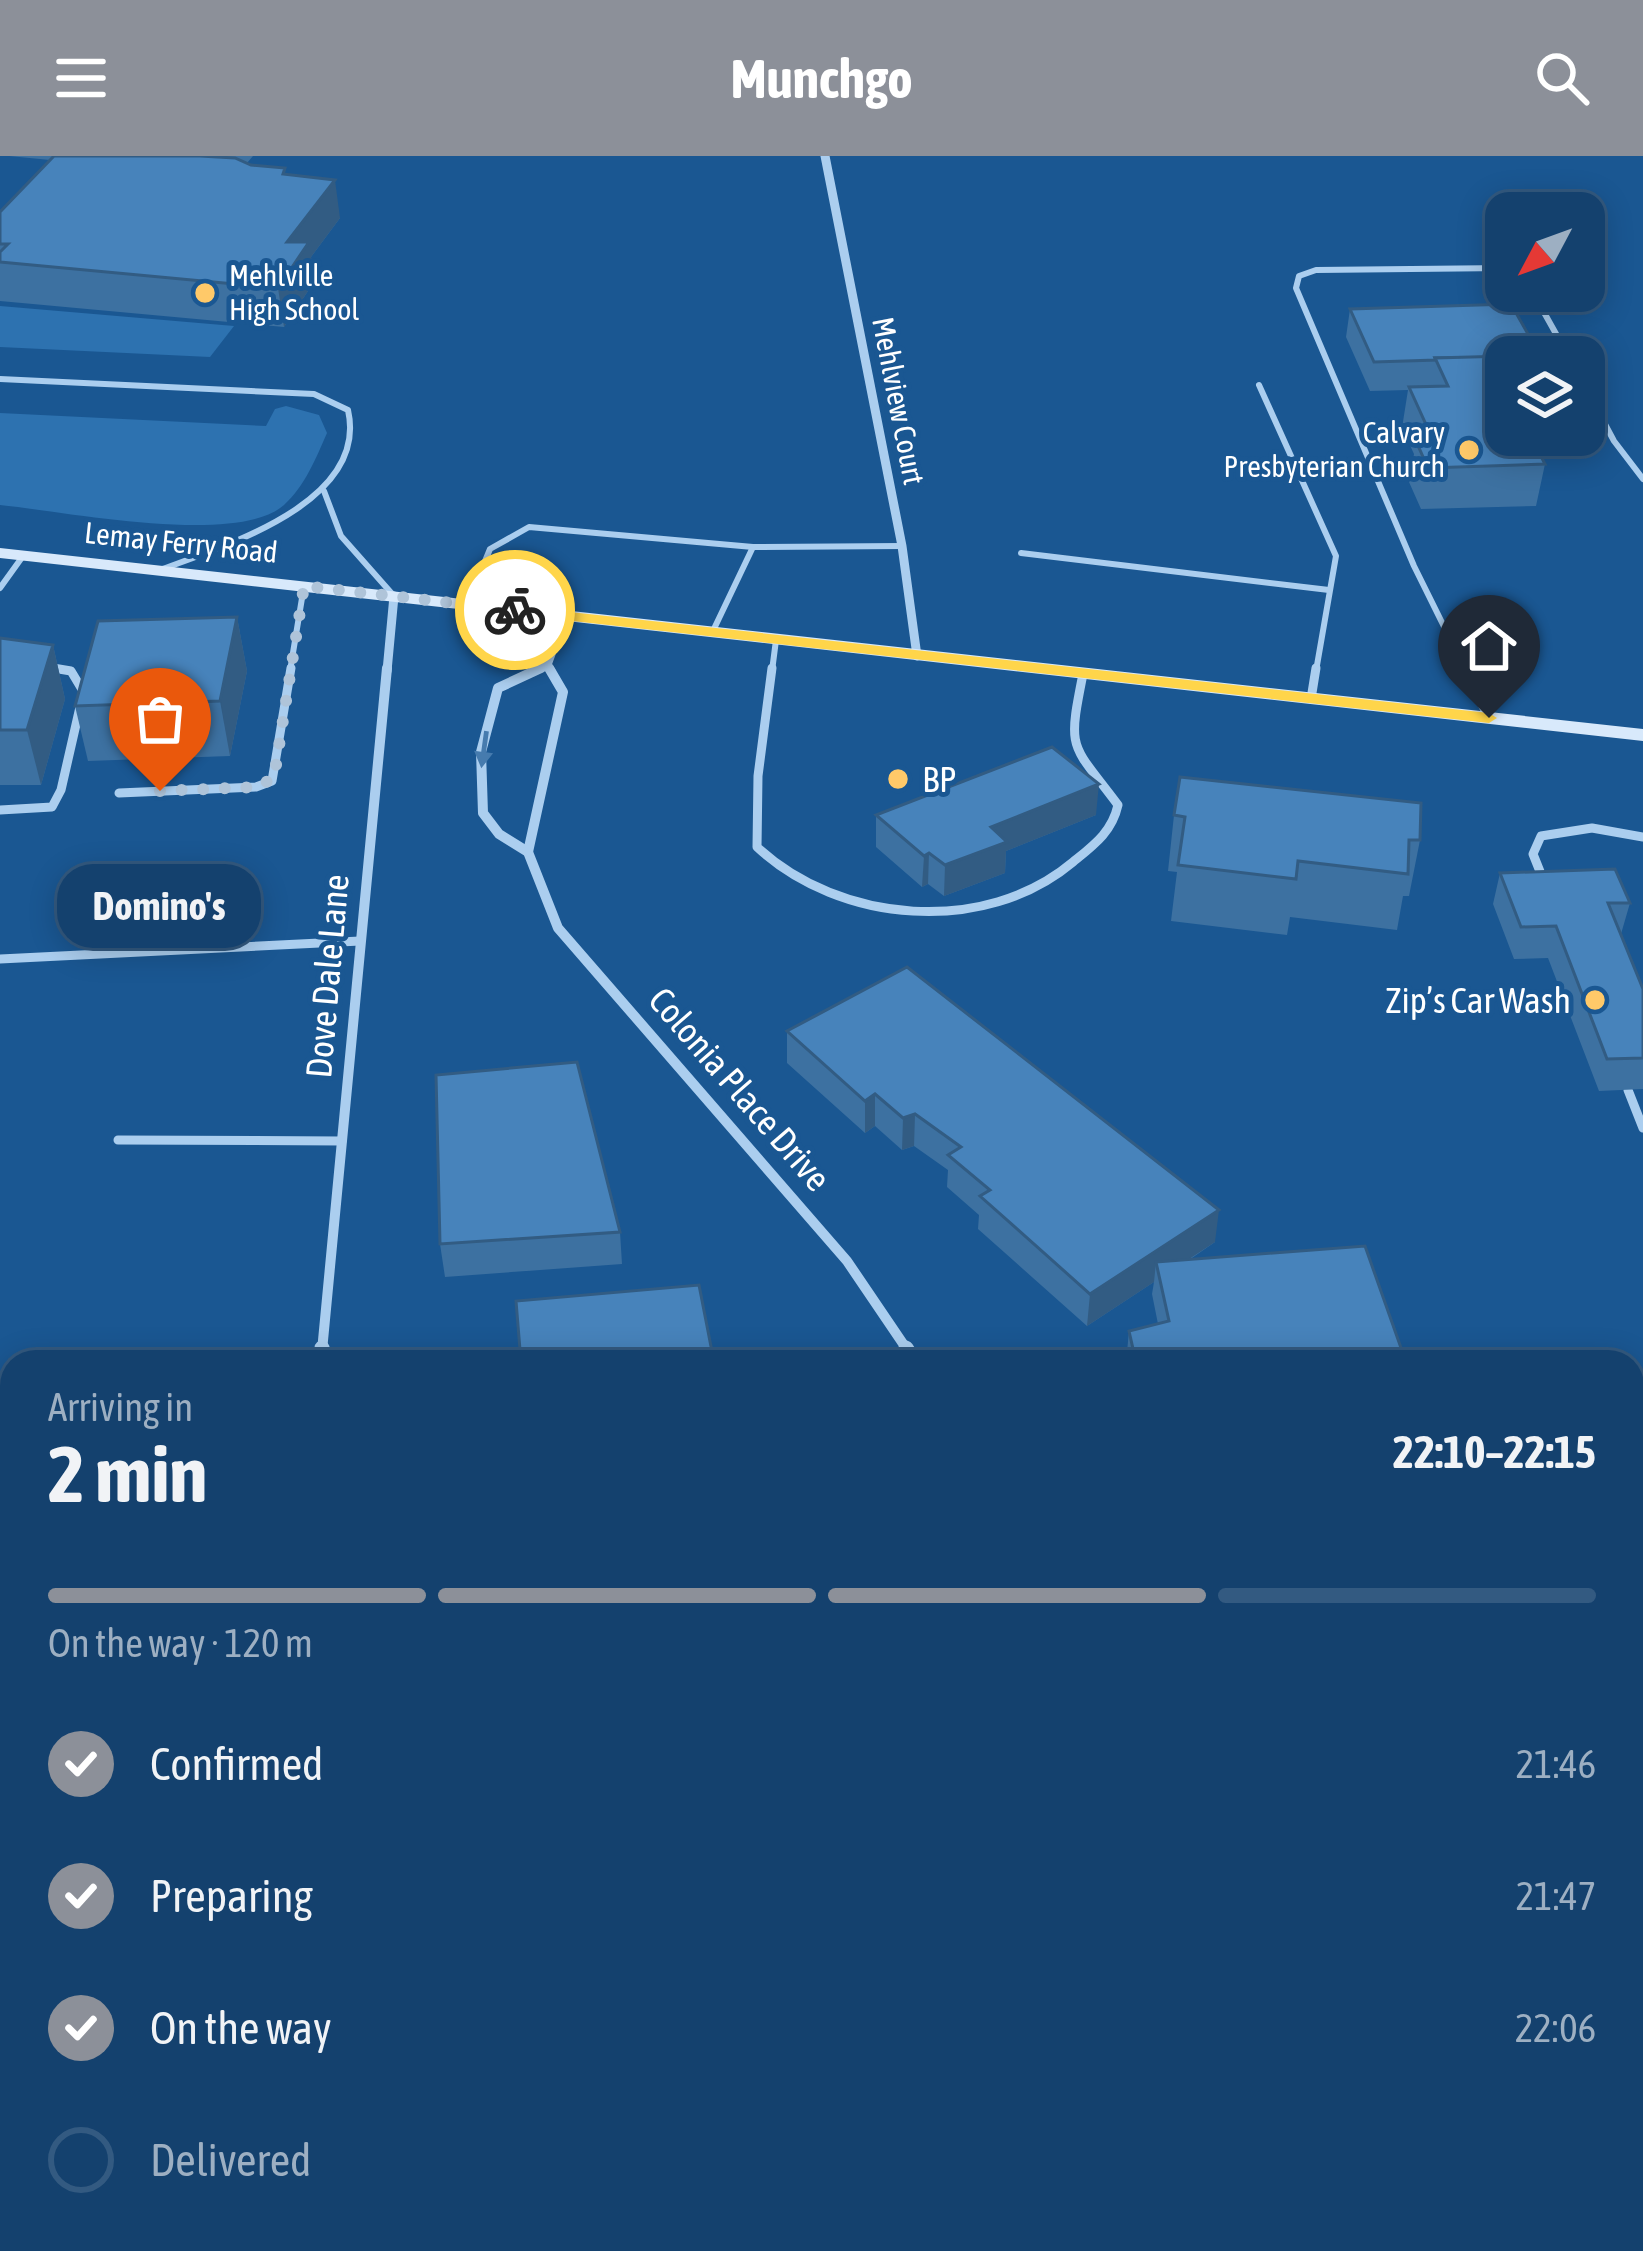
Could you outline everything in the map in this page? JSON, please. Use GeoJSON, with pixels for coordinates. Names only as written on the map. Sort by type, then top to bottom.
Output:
{"type":"FeatureCollection","features":[{"type":"Feature","properties":{"kind":"main road","name":"Lemay Ferry Road"},"geometry":{"type":"LineString","coordinates":[[0,553],[1643,735]]}},
{"type":"Feature","properties":{"kind":"street","name":"Mehlview Court"},"geometry":{"type":"LineString","coordinates":[[825,156],[902,546],[917,656]]}},
{"type":"Feature","properties":{"kind":"street","name":"Dove Dale Lane"},"geometry":{"type":"LineString","coordinates":[[322,1350],[394,596]]}},
{"type":"Feature","properties":{"kind":"street"},"geometry":{"type":"LineString","coordinates":[[528,853],[540,815],[551,736],[563,692],[547,665],[565,616]]}},
{"type":"Feature","properties":{"kind":"street","name":"Colonia Place Drive"},"geometry":{"type":"LineString","coordinates":[[547,665],[498,688],[481,752],[483,813],[499,834],[528,853],[558,928],[847,1261],[908,1350]]}},
{"type":"Feature","properties":{"kind":"lane"},"geometry":{"type":"LineString","coordinates":[[1485,266],[1316,270],[1299,276],[1295,288],[1414,566],[1489,718]]}},
{"type":"Feature","properties":{"kind":"lane"},"geometry":{"type":"LineString","coordinates":[[0,379],[314,394],[348,410],[353,442],[324,491],[269,525],[158,571]]}},
{"type":"Feature","properties":{"kind":"lane"},"geometry":{"type":"LineString","coordinates":[[1259,385],[1336,556],[1312,699]]}},
{"type":"Feature","properties":{"kind":"lane"},"geometry":{"type":"LineString","coordinates":[[1605,424],[1643,479]]}},
{"type":"Feature","properties":{"kind":"lane"},"geometry":{"type":"LineString","coordinates":[[324,491],[327,514],[348,549],[394,596]]}},
{"type":"Feature","properties":{"kind":"lane"},"geometry":{"type":"LineString","coordinates":[[467,605],[490,549],[530,527],[753,547],[902,546]]}},
{"type":"Feature","properties":{"kind":"lane"},"geometry":{"type":"LineString","coordinates":[[712,633],[753,547]]}},
{"type":"Feature","properties":{"kind":"lane"},"geometry":{"type":"LineString","coordinates":[[1021,553],[1329,590]]}},
{"type":"Feature","properties":{"kind":"lane"},"geometry":{"type":"LineString","coordinates":[[0,588],[23,556]]}},
{"type":"Feature","properties":{"kind":"lane"},"geometry":{"type":"LineString","coordinates":[[119,793],[256,787],[272,781],[304,586]]}},
{"type":"Feature","properties":{"kind":"lane"},"geometry":{"type":"LineString","coordinates":[[776,640],[758,776],[757,848],[792,877],[894,907],[943,910],[1023,897],[1106,833],[1118,805],[1075,748],[1071,734],[1083,674]]}},
{"type":"Feature","properties":{"kind":"lane"},"geometry":{"type":"LineString","coordinates":[[0,810],[52,807],[61,790],[85,686],[71,671],[36,665]]}},
{"type":"Feature","properties":{"kind":"lane"},"geometry":{"type":"LineString","coordinates":[[1546,885],[1533,854],[1541,836],[1580,826],[1616,828],[1643,837]]}},
{"type":"Feature","properties":{"kind":"lane"},"geometry":{"type":"LineString","coordinates":[[0,959],[360,941]]}},
{"type":"Feature","properties":{"kind":"lane"},"geometry":{"type":"LineString","coordinates":[[1628,1090],[1643,1128]]}},
{"type":"Feature","properties":{"kind":"lane"},"geometry":{"type":"LineString","coordinates":[[118,1140],[342,1141]]}},
{"type":"Feature","properties":{"kind":"shaded area"},"geometry":{"type":"Polygon","coordinates":[[[0,306],[234,326],[210,357],[0,347],[0,306]]]}},
{"type":"Feature","properties":{"kind":"shaded area"},"geometry":{"type":"Polygon","coordinates":[[[286,406],[319,415],[327,433],[298,489],[284,505],[261,517],[190,525],[0,505],[0,413],[266,426],[275,409],[286,406]]]}},
{"type":"Feature","properties":{"kind":"building"},"geometry":{"type":"Polygon","coordinates":[[[54,156],[235,158],[251,165],[285,168],[283,174],[335,180],[287,242],[309,242],[278,288],[0,262],[0,252],[8,244],[0,244],[0,212],[54,156]]]}},
{"type":"Feature","properties":{"kind":"building"},"geometry":{"type":"Polygon","coordinates":[[[1485,305],[1485,312],[1516,312],[1529,336],[1485,336],[1485,358],[1374,362],[1350,309],[1485,305]]]}},
{"type":"Feature","properties":{"kind":"building"},"geometry":{"type":"Polygon","coordinates":[[[1485,357],[1485,456],[1541,456],[1545,464],[1428,468],[1416,441],[1433,440],[1409,387],[1448,386],[1435,358],[1485,357]]]}},
{"type":"Feature","properties":{"kind":"building"},"geometry":{"type":"Polygon","coordinates":[[[237,617],[220,701],[75,706],[98,621],[237,617]]]}},
{"type":"Feature","properties":{"kind":"building"},"geometry":{"type":"Polygon","coordinates":[[[0,638],[53,645],[27,730],[0,730],[0,638]]]}},
{"type":"Feature","properties":{"kind":"building"},"geometry":{"type":"Polygon","coordinates":[[[1052,747],[1099,784],[991,827],[1007,842],[945,865],[929,853],[924,856],[876,815],[1052,747]]]}},
{"type":"Feature","properties":{"kind":"building"},"geometry":{"type":"Polygon","coordinates":[[[1180,777],[1421,803],[1420,840],[1409,840],[1408,874],[1298,861],[1296,879],[1178,865],[1185,817],[1174,815],[1180,777]]]}},
{"type":"Feature","properties":{"kind":"building"},"geometry":{"type":"Polygon","coordinates":[[[1615,869],[1630,903],[1608,903],[1643,989],[1643,1058],[1607,1059],[1556,926],[1521,927],[1500,873],[1615,869]]]}},
{"type":"Feature","properties":{"kind":"building"},"geometry":{"type":"Polygon","coordinates":[[[907,967],[1219,1210],[1090,1294],[980,1196],[990,1190],[948,1155],[961,1147],[915,1114],[903,1118],[875,1094],[865,1101],[787,1031],[907,967]]]}},
{"type":"Feature","properties":{"kind":"building"},"geometry":{"type":"Polygon","coordinates":[[[577,1062],[620,1232],[440,1244],[436,1075],[577,1062]]]}},
{"type":"Feature","properties":{"kind":"building"},"geometry":{"type":"Polygon","coordinates":[[[1365,1246],[1402,1350],[1133,1350],[1129,1331],[1169,1321],[1156,1262],[1365,1246]]]}},
{"type":"Feature","properties":{"kind":"building"},"geometry":{"type":"Polygon","coordinates":[[[699,1285],[712,1350],[520,1350],[516,1301],[699,1285]]]}},
{"type":"Feature","properties":{"kind":"way so far"},"geometry":{"type":"LineString","coordinates":[[160,791],[256,787],[274,778],[304,586],[515,610]]}},
{"type":"Feature","properties":{"kind":"place","name":"Mehlville High School"},"geometry":{"type":"Point","coordinates":[205,293]}},
{"type":"Feature","properties":{"kind":"place","name":"Calvary Presbyterian Church"},"geometry":{"type":"Point","coordinates":[1469,450]}},
{"type":"Feature","properties":{"kind":"place","name":"BP"},"geometry":{"type":"Point","coordinates":[898,779]}},
{"type":"Feature","properties":{"kind":"place","name":"Domino's"},"geometry":{"type":"Point","coordinates":[160,791]}},
{"type":"Feature","properties":{"kind":"place","name":"Zip’s Car Wash"},"geometry":{"type":"Point","coordinates":[1595,1000]}},
{"type":"Feature","properties":{"kind":"route"},"geometry":{"type":"LineString","coordinates":[[515,610],[1489,718]]}}]}
